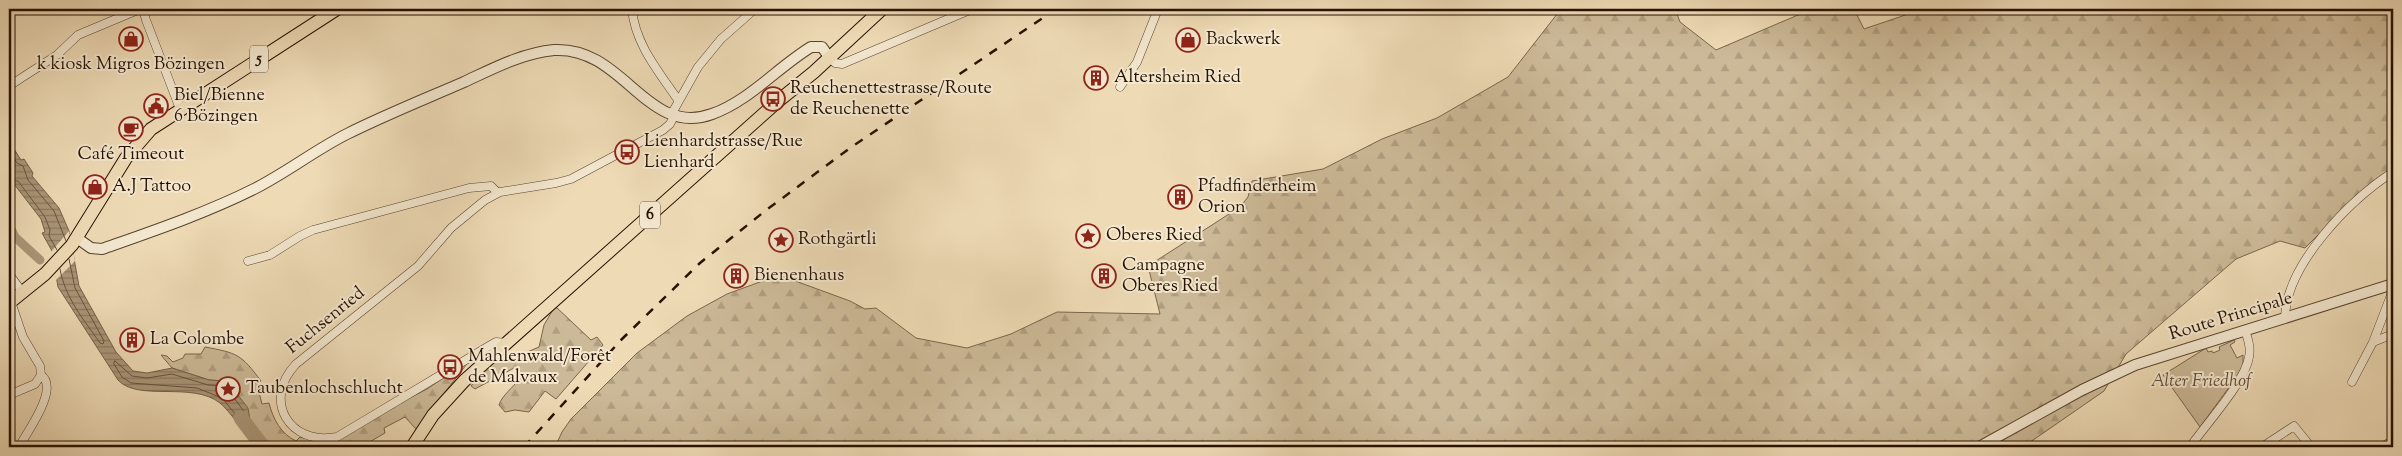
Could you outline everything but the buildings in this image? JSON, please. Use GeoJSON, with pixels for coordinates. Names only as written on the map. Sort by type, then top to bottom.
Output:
{"type":"FeatureCollection","features":[{"type":"Feature","properties":{"kind":"main road","name":"5"},"geometry":{"type":"LineString","coordinates":[[10,303],[53,267],[74,242],[134,148],[151,129],[337,9]]}},
{"type":"Feature","properties":{"kind":"main road","name":"6"},"geometry":{"type":"LineString","coordinates":[[412,447],[449,397],[507,343],[882,9]]}},
{"type":"Feature","properties":{"kind":"street"},"geometry":{"type":"LineString","coordinates":[[9,86],[57,55],[78,35],[142,9],[180,109]]}},
{"type":"Feature","properties":{"kind":"street"},"geometry":{"type":"LineString","coordinates":[[632,9],[634,26],[642,47],[678,100]]}},
{"type":"Feature","properties":{"kind":"street"},"geometry":{"type":"LineString","coordinates":[[248,261],[270,255],[313,230],[469,188],[491,186],[498,193],[556,183],[571,178],[663,130],[670,124],[678,100],[698,67],[721,39],[755,9]]}},
{"type":"Feature","properties":{"kind":"street"},"geometry":{"type":"LineString","coordinates":[[74,242],[99,250],[253,190],[347,134],[496,68],[539,52],[570,51],[594,58],[615,71],[650,103],[672,116],[700,118],[721,111],[810,47],[822,47],[836,63],[842,64],[972,9]]}},
{"type":"Feature","properties":{"kind":"street"},"geometry":{"type":"LineString","coordinates":[[1120,87],[1134,67],[1158,9]]}},
{"type":"Feature","properties":{"kind":"street"},"geometry":{"type":"LineString","coordinates":[[2285,318],[2285,309],[2293,282],[2313,250],[2348,208],[2393,172]]}},
{"type":"Feature","properties":{"kind":"street","name":"Fuchsenried"},"geometry":{"type":"LineString","coordinates":[[498,193],[485,200],[451,228],[418,266],[296,364],[287,375],[282,386],[282,407],[288,422],[303,434],[315,439],[337,437],[496,342],[507,343]]}},
{"type":"Feature","properties":{"kind":"street"},"geometry":{"type":"LineString","coordinates":[[9,274],[23,293]]}},
{"type":"Feature","properties":{"kind":"street","name":"Route Principale"},"geometry":{"type":"LineString","coordinates":[[1979,447],[2082,390],[2144,361],[2393,284]]}},
{"type":"Feature","properties":{"kind":"street"},"geometry":{"type":"LineString","coordinates":[[2352,382],[2373,342],[2393,290]]}},
{"type":"Feature","properties":{"kind":"street"},"geometry":{"type":"LineString","coordinates":[[10,303],[23,338],[40,366],[41,375],[47,381],[47,396],[19,447]]}},
{"type":"Feature","properties":{"kind":"street"},"geometry":{"type":"LineString","coordinates":[[2190,447],[2230,392],[2247,364],[2249,347],[2245,330]]}},
{"type":"Feature","properties":{"kind":"street"},"geometry":{"type":"LineString","coordinates":[[2373,342],[2393,334]]}},
{"type":"Feature","properties":{"kind":"street"},"geometry":{"type":"LineString","coordinates":[[9,396],[34,384],[41,375]]}},
{"type":"Feature","properties":{"kind":"street"},"geometry":{"type":"LineString","coordinates":[[2262,447],[2294,426],[2311,447]]}},
{"type":"Feature","properties":{"kind":"street"},"geometry":{"type":"LineString","coordinates":[[2382,447],[2393,440]]}},
{"type":"Feature","properties":{"kind":"green space"},"geometry":{"type":"Polygon","coordinates":[[[1561,9],[1675,9],[1680,22],[1716,50],[1812,9],[1854,9],[1864,29],[1923,9],[2393,9],[2393,169],[2338,215],[2305,248],[2280,241],[2236,259],[2126,354],[2104,391],[2023,447],[555,447],[571,419],[637,353],[687,316],[727,294],[779,275],[850,301],[865,309],[876,308],[916,338],[967,348],[1011,334],[1057,312],[1160,314],[1148,266],[1240,207],[1248,197],[1252,181],[1323,169],[1382,139],[1437,118],[1508,77],[1561,9]]]}},
{"type":"Feature","properties":{"kind":"green space"},"geometry":{"type":"Polygon","coordinates":[[[555,306],[591,340],[597,337],[603,345],[556,399],[545,391],[529,412],[515,410],[505,412],[499,405],[519,379],[514,368],[475,389],[471,386],[493,361],[513,358],[539,347],[544,325],[555,306]]]}},
{"type":"Feature","properties":{"kind":"green space","name":"Alter Friedhof"},"geometry":{"type":"Polygon","coordinates":[[[2234,340],[2235,342],[2230,345],[2237,358],[2243,355],[2243,364],[2238,375],[2200,427],[2163,375],[2206,348],[2208,352],[2212,351],[2213,353],[2220,350],[2219,347],[2234,340]]]}},
{"type":"Feature","properties":{"kind":"green space"},"geometry":{"type":"Polygon","coordinates":[[[205,347],[232,353],[248,365],[261,381],[257,385],[262,404],[269,403],[275,420],[286,434],[296,441],[300,437],[322,443],[427,389],[470,360],[416,429],[405,417],[384,428],[385,433],[361,447],[252,447],[254,445],[227,381],[209,380],[172,368],[161,355],[167,356],[173,362],[183,358],[185,354],[201,354],[205,347]]]}},
{"type":"Feature","properties":{"kind":"water"},"geometry":{"type":"Polygon","coordinates":[[[9,141],[21,160],[24,159],[33,173],[32,176],[59,208],[69,231],[79,286],[116,352],[133,371],[147,373],[172,368],[209,380],[227,381],[248,408],[254,445],[224,406],[208,397],[195,393],[138,390],[118,380],[58,287],[52,251],[42,233],[45,232],[41,219],[14,184],[9,185],[9,141]]]}},
{"type":"Feature","properties":{"kind":"pier"},"geometry":{"type":"Polygon","coordinates":[[[69,231],[75,261],[56,280],[50,253],[69,231]]]}},
{"type":"Feature","properties":{"kind":"waterway"},"geometry":{"type":"LineString","coordinates":[[9,225],[15,237],[40,260]]}},
{"type":"Feature","properties":{"kind":"waterway"},"geometry":{"type":"LineString","coordinates":[[241,418],[263,447]]}},
{"type":"Feature","properties":{"kind":"railway"},"geometry":{"type":"LineString","coordinates":[[524,447],[621,340],[700,263],[765,211],[850,148],[1056,9]]}},
{"type":"Feature","properties":{"kind":"place","name":"k kiosk Migros Bözingen"},"geometry":{"type":"Point","coordinates":[131,39]}},
{"type":"Feature","properties":{"kind":"place","name":"Backwerk"},"geometry":{"type":"Point","coordinates":[1188,40]}},
{"type":"Feature","properties":{"kind":"place","name":"Altersheim Ried"},"geometry":{"type":"Point","coordinates":[1096,78]}},
{"type":"Feature","properties":{"kind":"place","name":"Reuchenettestrasse/Route de Reuchenette"},"geometry":{"type":"Point","coordinates":[773,99]}},
{"type":"Feature","properties":{"kind":"place","name":"Biel/Bienne 6 Bözingen"},"geometry":{"type":"Point","coordinates":[156,106]}},
{"type":"Feature","properties":{"kind":"place","name":"Café Timeout"},"geometry":{"type":"Point","coordinates":[131,129]}},
{"type":"Feature","properties":{"kind":"place","name":"Lienhardstrasse/Rue Lienhard"},"geometry":{"type":"Point","coordinates":[627,152]}},
{"type":"Feature","properties":{"kind":"place","name":"A.J Tattoo"},"geometry":{"type":"Point","coordinates":[95,187]}},
{"type":"Feature","properties":{"kind":"place","name":"Pfadfinderheim Orion"},"geometry":{"type":"Point","coordinates":[1180,197]}},
{"type":"Feature","properties":{"kind":"place","name":"Oberes Ried"},"geometry":{"type":"Point","coordinates":[1088,236]}},
{"type":"Feature","properties":{"kind":"place","name":"Rothgärtli"},"geometry":{"type":"Point","coordinates":[781,240]}},
{"type":"Feature","properties":{"kind":"place","name":"Bienenhaus"},"geometry":{"type":"Point","coordinates":[736,276]}},
{"type":"Feature","properties":{"kind":"place","name":"Campagne Oberes Ried"},"geometry":{"type":"Point","coordinates":[1104,276]}},
{"type":"Feature","properties":{"kind":"place","name":"La Colombe"},"geometry":{"type":"Point","coordinates":[132,340]}},
{"type":"Feature","properties":{"kind":"place","name":"Mahlenwald/Forêt de Malvaux"},"geometry":{"type":"Point","coordinates":[450,367]}},
{"type":"Feature","properties":{"kind":"place","name":"Taubenlochschlucht"},"geometry":{"type":"Point","coordinates":[228,389]}}]}
